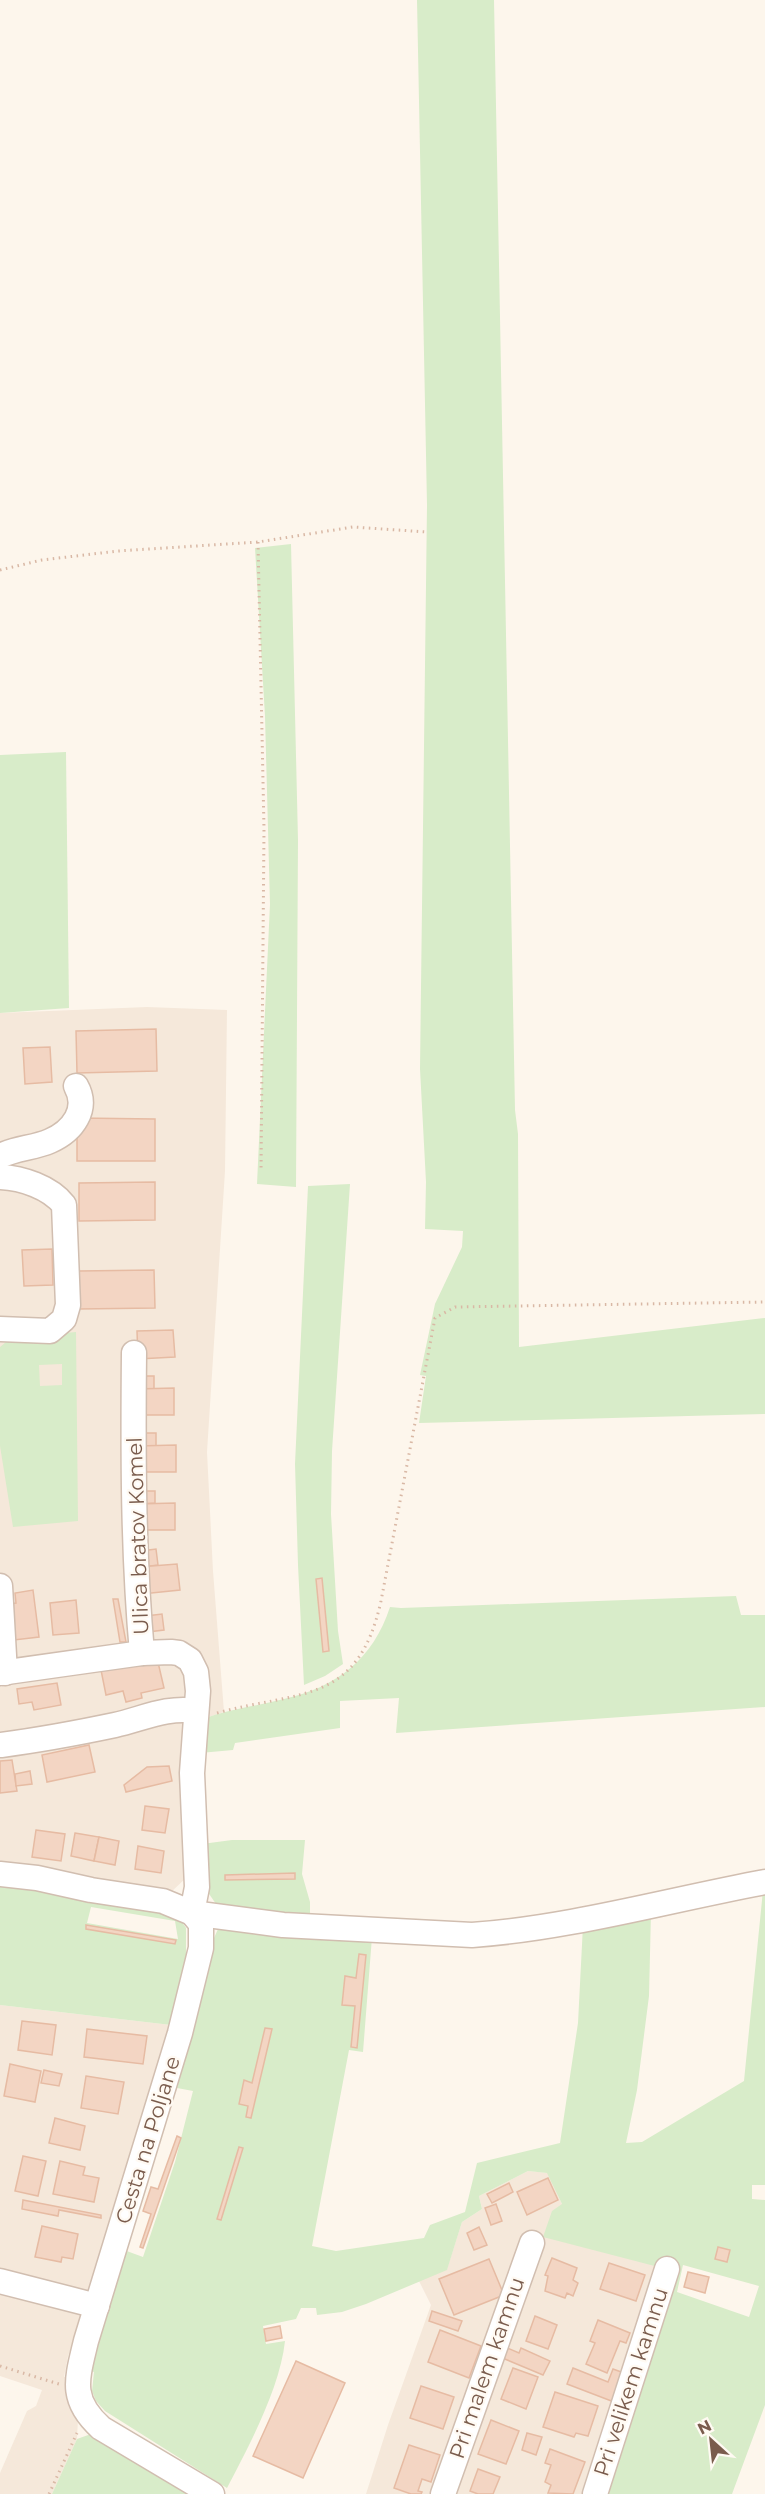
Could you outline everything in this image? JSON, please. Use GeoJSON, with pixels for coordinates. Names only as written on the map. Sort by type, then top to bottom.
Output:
{"type":"FeatureCollection","features":[{"type":"Feature","properties":{"kind":"street"},"geometry":{"type":"LineString","coordinates":[[0,1155],[51,1141],[69,1128],[82,1110],[82,1096],[76,1086]]}},
{"type":"Feature","properties":{"kind":"street"},"geometry":{"type":"LineString","coordinates":[[0,1177],[32,1184],[57,1196],[64,1205],[68,1305],[64,1318],[50,1331],[0,1329]]}},
{"type":"Feature","properties":{"kind":"street","name":"Ulica bratov Komel"},"geometry":{"type":"LineString","coordinates":[[0,1586],[2,1673],[142,1653],[136,1588],[133,1498],[134,1353]]}},
{"type":"Feature","properties":{"kind":"street"},"geometry":{"type":"LineString","coordinates":[[142,1653],[179,1653],[190,1660],[196,1672],[192,1804],[197,1887],[192,1913]]}},
{"type":"Feature","properties":{"kind":"street"},"geometry":{"type":"LineString","coordinates":[[1,1752],[168,1711],[185,1709],[196,1715]]}},
{"type":"Feature","properties":{"kind":"street"},"geometry":{"type":"LineString","coordinates":[[1,1752],[43,1751]]}},
{"type":"Feature","properties":{"kind":"street"},"geometry":{"type":"LineString","coordinates":[[0,1874],[37,1878],[91,1890],[163,1901],[192,1913],[283,1925],[472,1935],[501,1933],[765,1882]]}},
{"type":"Feature","properties":{"kind":"street","name":"Cesta na Poljane"},"geometry":{"type":"LineString","coordinates":[[87,2415],[78,2389],[80,2367],[158,2111],[201,1948],[201,1924],[192,1913]]}},
{"type":"Feature","properties":{"kind":"street","name":"Pri malem kamnu"},"geometry":{"type":"LineString","coordinates":[[443,2494],[532,2242]]}},
{"type":"Feature","properties":{"kind":"street","name":"Pri velikem kamnu"},"geometry":{"type":"LineString","coordinates":[[595,2494],[667,2269]]}},
{"type":"Feature","properties":{"kind":"street"},"geometry":{"type":"LineString","coordinates":[[0,2281],[97,2306]]}},
{"type":"Feature","properties":{"kind":"street"},"geometry":{"type":"LineString","coordinates":[[87,2415],[101,2428],[212,2494]]}},
{"type":"Feature","properties":{"kind":"path"},"geometry":{"type":"LineString","coordinates":[[0,570],[42,560],[118,551],[258,542],[353,527],[428,532]]}},
{"type":"Feature","properties":{"kind":"path"},"geometry":{"type":"LineString","coordinates":[[258,542],[264,829],[261,1172]]}},
{"type":"Feature","properties":{"kind":"path"},"geometry":{"type":"LineString","coordinates":[[196,1715],[290,1699],[311,1692],[350,1669],[362,1655],[375,1629],[435,1318],[455,1307],[765,1302]]}},
{"type":"Feature","properties":{"kind":"path"},"geometry":{"type":"LineString","coordinates":[[0,2366],[78,2389]]}},
{"type":"Feature","properties":{"kind":"path"},"geometry":{"type":"LineString","coordinates":[[48,2494],[87,2415]]}},
{"type":"Feature","properties":{"kind":"shaded area"},"geometry":{"type":"Polygon","coordinates":[[[147,1007],[227,1010],[225,1171],[207,1452],[224,1712],[203,1719],[189,1875],[170,1893],[0,1866],[0,1013],[147,1007]]]}},
{"type":"Feature","properties":{"kind":"shaded area"},"geometry":{"type":"Polygon","coordinates":[[[0,2005],[171,2025],[102,2258],[68,2356],[64,2377],[67,2377],[68,2403],[78,2418],[77,2439],[52,2494],[0,2494],[0,2473],[27,2411],[36,2406],[42,2390],[0,2376],[0,2005]]]}},
{"type":"Feature","properties":{"kind":"shaded area"},"geometry":{"type":"Polygon","coordinates":[[[528,2171],[548,2173],[562,2204],[671,2270],[599,2494],[366,2494],[431,2305],[419,2281],[447,2269],[462,2222],[482,2209],[479,2196],[528,2171]]]}},
{"type":"Feature","properties":{"kind":"green space"},"geometry":{"type":"Polygon","coordinates":[[[417,0],[494,0],[515,1110],[518,1134],[519,1347],[765,1318],[765,1414],[419,1423],[426,1376],[420,1375],[435,1304],[462,1247],[463,1231],[425,1229],[426,1182],[420,1069],[427,505],[417,0]]]}},
{"type":"Feature","properties":{"kind":"green space"},"geometry":{"type":"Polygon","coordinates":[[[291,544],[298,840],[296,1187],[257,1184],[270,904],[265,716],[255,548],[291,544]]]}},
{"type":"Feature","properties":{"kind":"green space"},"geometry":{"type":"Polygon","coordinates":[[[66,752],[69,1008],[0,1013],[0,755],[66,752]]]}},
{"type":"Feature","properties":{"kind":"green space"},"geometry":{"type":"Polygon","coordinates":[[[350,1184],[332,1451],[331,1514],[338,1631],[343,1664],[325,1676],[304,1685],[295,1464],[308,1186],[350,1184]]]}},
{"type":"Feature","properties":{"kind":"green space"},"geometry":{"type":"Polygon","coordinates":[[[76,1332],[78,1521],[13,1527],[0,1446],[0,1347],[11,1338],[76,1332]],[[62,1364],[39,1365],[40,1386],[62,1385],[62,1364]]]}},
{"type":"Feature","properties":{"kind":"green space"},"geometry":{"type":"Polygon","coordinates":[[[736,1596],[741,1615],[765,1615],[765,1707],[396,1733],[399,1698],[340,1701],[340,1728],[235,1743],[233,1750],[200,1753],[203,1719],[303,1694],[321,1687],[350,1668],[363,1656],[374,1642],[390,1607],[736,1596]]]}},
{"type":"Feature","properties":{"kind":"green space"},"geometry":{"type":"Polygon","coordinates":[[[232,1840],[305,1840],[302,1874],[310,1902],[310,1921],[216,1904],[205,1888],[202,1844],[232,1840]]]}},
{"type":"Feature","properties":{"kind":"green space"},"geometry":{"type":"Polygon","coordinates":[[[0,1881],[147,1908],[180,1919],[186,1928],[186,1959],[171,2025],[0,2005],[0,1881]],[[91,1907],[87,1923],[178,1939],[175,1921],[91,1907]]]}},
{"type":"Feature","properties":{"kind":"green space"},"geometry":{"type":"Polygon","coordinates":[[[765,1889],[765,2185],[752,2185],[752,2199],[765,2200],[765,2405],[732,2494],[599,2494],[670,2270],[543,2237],[552,2211],[562,2204],[547,2173],[528,2171],[479,2196],[482,2209],[462,2222],[447,2270],[342,2312],[317,2315],[316,2308],[301,2308],[296,2319],[263,2326],[266,2344],[285,2341],[282,2359],[262,2416],[227,2488],[105,2411],[96,2401],[92,2391],[94,2372],[89,2370],[124,2250],[143,2257],[175,2162],[193,2091],[177,2088],[198,2012],[214,1938],[218,1929],[223,1925],[372,1937],[363,2052],[349,2050],[312,2246],[336,2251],[424,2238],[430,2225],[465,2212],[477,2163],[560,2143],[578,2023],[583,1925],[651,1912],[649,1996],[637,2090],[626,2143],[642,2142],[744,2081],[763,1890],[765,1889]],[[683,2265],[677,2292],[749,2317],[759,2286],[683,2265]]]}},
{"type":"Feature","properties":{"kind":"green space"},"geometry":{"type":"Polygon","coordinates":[[[91,2434],[195,2494],[52,2494],[77,2439],[91,2434]]]}},
{"type":"Feature","properties":{"kind":"building"},"geometry":{"type":"Polygon","coordinates":[[[156,1029],[157,1071],[77,1073],[76,1031],[156,1029]]]}},
{"type":"Feature","properties":{"kind":"building"},"geometry":{"type":"Polygon","coordinates":[[[50,1047],[52,1082],[25,1084],[23,1048],[50,1047]]]}},
{"type":"Feature","properties":{"kind":"building"},"geometry":{"type":"Polygon","coordinates":[[[77,1118],[155,1119],[155,1161],[77,1161],[77,1118]]]}},
{"type":"Feature","properties":{"kind":"building"},"geometry":{"type":"Polygon","coordinates":[[[155,1182],[155,1220],[79,1221],[79,1183],[155,1182]]]}},
{"type":"Feature","properties":{"kind":"building"},"geometry":{"type":"Polygon","coordinates":[[[52,1249],[53,1285],[24,1286],[22,1250],[52,1249]]]}},
{"type":"Feature","properties":{"kind":"building"},"geometry":{"type":"Polygon","coordinates":[[[154,1270],[155,1308],[79,1309],[79,1271],[154,1270]]]}},
{"type":"Feature","properties":{"kind":"building"},"geometry":{"type":"Polygon","coordinates":[[[173,1330],[175,1357],[138,1359],[137,1331],[173,1330]]]}},
{"type":"Feature","properties":{"kind":"building"},"geometry":{"type":"Polygon","coordinates":[[[139,1376],[154,1376],[154,1389],[140,1389],[139,1376]]]}},
{"type":"Feature","properties":{"kind":"building"},"geometry":{"type":"Polygon","coordinates":[[[174,1388],[174,1415],[136,1415],[136,1389],[174,1388]]]}},
{"type":"Feature","properties":{"kind":"building"},"geometry":{"type":"Polygon","coordinates":[[[141,1433],[156,1433],[156,1446],[141,1446],[141,1433]]]}},
{"type":"Feature","properties":{"kind":"building"},"geometry":{"type":"Polygon","coordinates":[[[176,1445],[176,1472],[138,1472],[138,1446],[176,1445]]]}},
{"type":"Feature","properties":{"kind":"building"},"geometry":{"type":"Polygon","coordinates":[[[141,1491],[155,1491],[155,1503],[141,1504],[141,1491]]]}},
{"type":"Feature","properties":{"kind":"building"},"geometry":{"type":"Polygon","coordinates":[[[175,1503],[175,1530],[138,1530],[137,1504],[175,1503]]]}},
{"type":"Feature","properties":{"kind":"building"},"geometry":{"type":"Polygon","coordinates":[[[156,1549],[158,1565],[143,1567],[141,1551],[156,1549]]]}},
{"type":"Feature","properties":{"kind":"building"},"geometry":{"type":"Polygon","coordinates":[[[177,1564],[180,1590],[142,1594],[139,1567],[177,1564]]]}},
{"type":"Feature","properties":{"kind":"building"},"geometry":{"type":"Polygon","coordinates":[[[322,1578],[329,1651],[323,1652],[316,1579],[322,1578]]]}},
{"type":"Feature","properties":{"kind":"building"},"geometry":{"type":"Polygon","coordinates":[[[33,1590],[39,1637],[14,1640],[9,1604],[16,1603],[15,1593],[33,1590]]]}},
{"type":"Feature","properties":{"kind":"building"},"geometry":{"type":"Polygon","coordinates":[[[113,1599],[118,1599],[126,1642],[120,1642],[113,1599]]]}},
{"type":"Feature","properties":{"kind":"building"},"geometry":{"type":"Polygon","coordinates":[[[76,1600],[79,1633],[53,1635],[50,1603],[76,1600]]]}},
{"type":"Feature","properties":{"kind":"building"},"geometry":{"type":"Polygon","coordinates":[[[162,1614],[164,1630],[148,1632],[146,1616],[162,1614]]]}},
{"type":"Feature","properties":{"kind":"building"},"geometry":{"type":"Polygon","coordinates":[[[157,1658],[164,1688],[141,1693],[142,1698],[126,1702],[123,1691],[106,1695],[101,1670],[157,1658]]]}},
{"type":"Feature","properties":{"kind":"building"},"geometry":{"type":"Polygon","coordinates":[[[57,1683],[61,1705],[34,1710],[32,1702],[19,1704],[17,1689],[57,1683]]]}},
{"type":"Feature","properties":{"kind":"building"},"geometry":{"type":"Polygon","coordinates":[[[89,1745],[95,1772],[47,1782],[42,1755],[89,1745]]]}},
{"type":"Feature","properties":{"kind":"building"},"geometry":{"type":"Polygon","coordinates":[[[12,1760],[17,1791],[0,1793],[0,1761],[12,1760]]]}},
{"type":"Feature","properties":{"kind":"building"},"geometry":{"type":"Polygon","coordinates":[[[169,1766],[172,1781],[126,1792],[124,1785],[147,1767],[169,1766]]]}},
{"type":"Feature","properties":{"kind":"building"},"geometry":{"type":"Polygon","coordinates":[[[30,1771],[32,1784],[16,1786],[15,1774],[30,1771]]]}},
{"type":"Feature","properties":{"kind":"building"},"geometry":{"type":"Polygon","coordinates":[[[145,1806],[169,1809],[165,1833],[142,1830],[145,1806]]]}},
{"type":"Feature","properties":{"kind":"building"},"geometry":{"type":"Polygon","coordinates":[[[36,1830],[65,1834],[61,1861],[32,1857],[36,1830]]]}},
{"type":"Feature","properties":{"kind":"building"},"geometry":{"type":"Polygon","coordinates":[[[75,1833],[99,1837],[94,1861],[71,1856],[75,1833]]]}},
{"type":"Feature","properties":{"kind":"building"},"geometry":{"type":"Polygon","coordinates":[[[99,1837],[119,1841],[115,1865],[94,1861],[99,1837]]]}},
{"type":"Feature","properties":{"kind":"building"},"geometry":{"type":"Polygon","coordinates":[[[138,1846],[164,1851],[161,1873],[135,1869],[138,1846]]]}},
{"type":"Feature","properties":{"kind":"building"},"geometry":{"type":"Polygon","coordinates":[[[295,1873],[295,1879],[225,1880],[225,1875],[295,1873]]]}},
{"type":"Feature","properties":{"kind":"building"},"geometry":{"type":"Polygon","coordinates":[[[86,1925],[176,1940],[175,1944],[86,1929],[86,1925]]]}},
{"type":"Feature","properties":{"kind":"building"},"geometry":{"type":"Polygon","coordinates":[[[359,1954],[366,1955],[357,2048],[351,2047],[355,2006],[342,2005],[345,1976],[356,1978],[359,1954]]]}},
{"type":"Feature","properties":{"kind":"building"},"geometry":{"type":"Polygon","coordinates":[[[22,2021],[56,2025],[52,2055],[18,2050],[22,2021]]]}},
{"type":"Feature","properties":{"kind":"building"},"geometry":{"type":"Polygon","coordinates":[[[265,2028],[272,2029],[251,2118],[246,2117],[248,2106],[239,2104],[244,2080],[252,2083],[265,2028]]]}},
{"type":"Feature","properties":{"kind":"building"},"geometry":{"type":"Polygon","coordinates":[[[87,2029],[147,2036],[143,2064],[84,2057],[87,2029]]]}},
{"type":"Feature","properties":{"kind":"building"},"geometry":{"type":"Polygon","coordinates":[[[10,2064],[41,2071],[35,2102],[4,2096],[10,2064]]]}},
{"type":"Feature","properties":{"kind":"building"},"geometry":{"type":"Polygon","coordinates":[[[44,2070],[62,2074],[59,2086],[41,2083],[44,2070]]]}},
{"type":"Feature","properties":{"kind":"building"},"geometry":{"type":"Polygon","coordinates":[[[86,2076],[124,2082],[118,2114],[81,2108],[86,2076]]]}},
{"type":"Feature","properties":{"kind":"building"},"geometry":{"type":"Polygon","coordinates":[[[55,2118],[85,2126],[80,2150],[49,2143],[55,2118]]]}},
{"type":"Feature","properties":{"kind":"building"},"geometry":{"type":"Polygon","coordinates":[[[177,2136],[181,2138],[143,2248],[140,2247],[151,2214],[143,2211],[151,2187],[158,2189],[177,2136]]]}},
{"type":"Feature","properties":{"kind":"building"},"geometry":{"type":"Polygon","coordinates":[[[239,2147],[243,2148],[221,2220],[217,2219],[239,2147]]]}},
{"type":"Feature","properties":{"kind":"building"},"geometry":{"type":"Polygon","coordinates":[[[23,2156],[46,2161],[38,2196],[15,2191],[23,2156]]]}},
{"type":"Feature","properties":{"kind":"building"},"geometry":{"type":"Polygon","coordinates":[[[60,2161],[85,2167],[83,2175],[99,2178],[94,2202],[53,2194],[60,2161]]]}},
{"type":"Feature","properties":{"kind":"building"},"geometry":{"type":"Polygon","coordinates":[[[548,2178],[558,2200],[527,2215],[517,2192],[548,2178]]]}},
{"type":"Feature","properties":{"kind":"building"},"geometry":{"type":"Polygon","coordinates":[[[509,2183],[513,2192],[492,2203],[487,2194],[509,2183]]]}},
{"type":"Feature","properties":{"kind":"building"},"geometry":{"type":"Polygon","coordinates":[[[23,2200],[101,2215],[101,2218],[59,2210],[58,2216],[22,2209],[23,2200]]]}},
{"type":"Feature","properties":{"kind":"building"},"geometry":{"type":"Polygon","coordinates":[[[496,2204],[502,2221],[491,2225],[485,2208],[496,2204]]]}},
{"type":"Feature","properties":{"kind":"building"},"geometry":{"type":"Polygon","coordinates":[[[42,2226],[78,2234],[73,2259],[62,2257],[61,2262],[35,2257],[42,2226]]]}},
{"type":"Feature","properties":{"kind":"building"},"geometry":{"type":"Polygon","coordinates":[[[479,2227],[487,2245],[474,2250],[467,2233],[479,2227]]]}},
{"type":"Feature","properties":{"kind":"building"},"geometry":{"type":"Polygon","coordinates":[[[718,2247],[730,2250],[727,2262],[715,2259],[718,2247]]]}},
{"type":"Feature","properties":{"kind":"building"},"geometry":{"type":"Polygon","coordinates":[[[552,2258],[577,2268],[573,2280],[578,2283],[573,2296],[567,2293],[565,2298],[545,2291],[548,2276],[545,2275],[552,2258]]]}},
{"type":"Feature","properties":{"kind":"building"},"geometry":{"type":"Polygon","coordinates":[[[489,2259],[504,2295],[454,2315],[439,2279],[489,2259]]]}},
{"type":"Feature","properties":{"kind":"building"},"geometry":{"type":"Polygon","coordinates":[[[609,2263],[645,2275],[636,2301],[600,2289],[609,2263]]]}},
{"type":"Feature","properties":{"kind":"building"},"geometry":{"type":"Polygon","coordinates":[[[688,2272],[709,2277],[705,2293],[684,2287],[688,2272]]]}},
{"type":"Feature","properties":{"kind":"building"},"geometry":{"type":"Polygon","coordinates":[[[432,2311],[462,2321],[458,2331],[429,2321],[432,2311]]]}},
{"type":"Feature","properties":{"kind":"building"},"geometry":{"type":"Polygon","coordinates":[[[535,2316],[557,2325],[548,2349],[526,2341],[535,2316]]]}},
{"type":"Feature","properties":{"kind":"building"},"geometry":{"type":"Polygon","coordinates":[[[598,2320],[630,2333],[626,2343],[620,2341],[607,2373],[586,2364],[595,2343],[590,2341],[598,2320]]]}},
{"type":"Feature","properties":{"kind":"building"},"geometry":{"type":"Polygon","coordinates":[[[280,2326],[282,2338],[266,2341],[264,2329],[280,2326]]]}},
{"type":"Feature","properties":{"kind":"building"},"geometry":{"type":"Polygon","coordinates":[[[440,2330],[481,2346],[469,2378],[428,2362],[440,2330]]]}},
{"type":"Feature","properties":{"kind":"building"},"geometry":{"type":"Polygon","coordinates":[[[505,2347],[519,2353],[521,2348],[550,2361],[543,2375],[500,2357],[505,2347]]]}},
{"type":"Feature","properties":{"kind":"building"},"geometry":{"type":"Polygon","coordinates":[[[296,2361],[345,2383],[303,2478],[253,2456],[296,2361]]]}},
{"type":"Feature","properties":{"kind":"building"},"geometry":{"type":"Polygon","coordinates":[[[513,2368],[538,2377],[526,2409],[501,2399],[513,2368]]]}},
{"type":"Feature","properties":{"kind":"building"},"geometry":{"type":"Polygon","coordinates":[[[573,2368],[608,2382],[613,2369],[624,2373],[614,2402],[567,2384],[573,2368]]]}},
{"type":"Feature","properties":{"kind":"building"},"geometry":{"type":"Polygon","coordinates":[[[421,2386],[454,2397],[443,2429],[410,2418],[421,2386]]]}},
{"type":"Feature","properties":{"kind":"building"},"geometry":{"type":"Polygon","coordinates":[[[555,2392],[598,2406],[588,2436],[576,2433],[574,2437],[543,2427],[555,2392]]]}},
{"type":"Feature","properties":{"kind":"building"},"geometry":{"type":"Polygon","coordinates":[[[491,2420],[519,2431],[506,2464],[478,2454],[491,2420]]]}},
{"type":"Feature","properties":{"kind":"building"},"geometry":{"type":"Polygon","coordinates":[[[527,2433],[542,2437],[536,2455],[522,2450],[527,2433]]]}},
{"type":"Feature","properties":{"kind":"building"},"geometry":{"type":"Polygon","coordinates":[[[409,2445],[440,2455],[431,2482],[422,2479],[418,2491],[422,2492],[421,2494],[411,2494],[394,2488],[409,2445]]]}},
{"type":"Feature","properties":{"kind":"building"},"geometry":{"type":"Polygon","coordinates":[[[550,2449],[585,2462],[573,2494],[548,2493],[551,2485],[545,2482],[551,2465],[545,2463],[550,2449]]]}},
{"type":"Feature","properties":{"kind":"building"},"geometry":{"type":"Polygon","coordinates":[[[478,2469],[500,2477],[493,2494],[478,2494],[470,2491],[478,2469]]]}}]}
